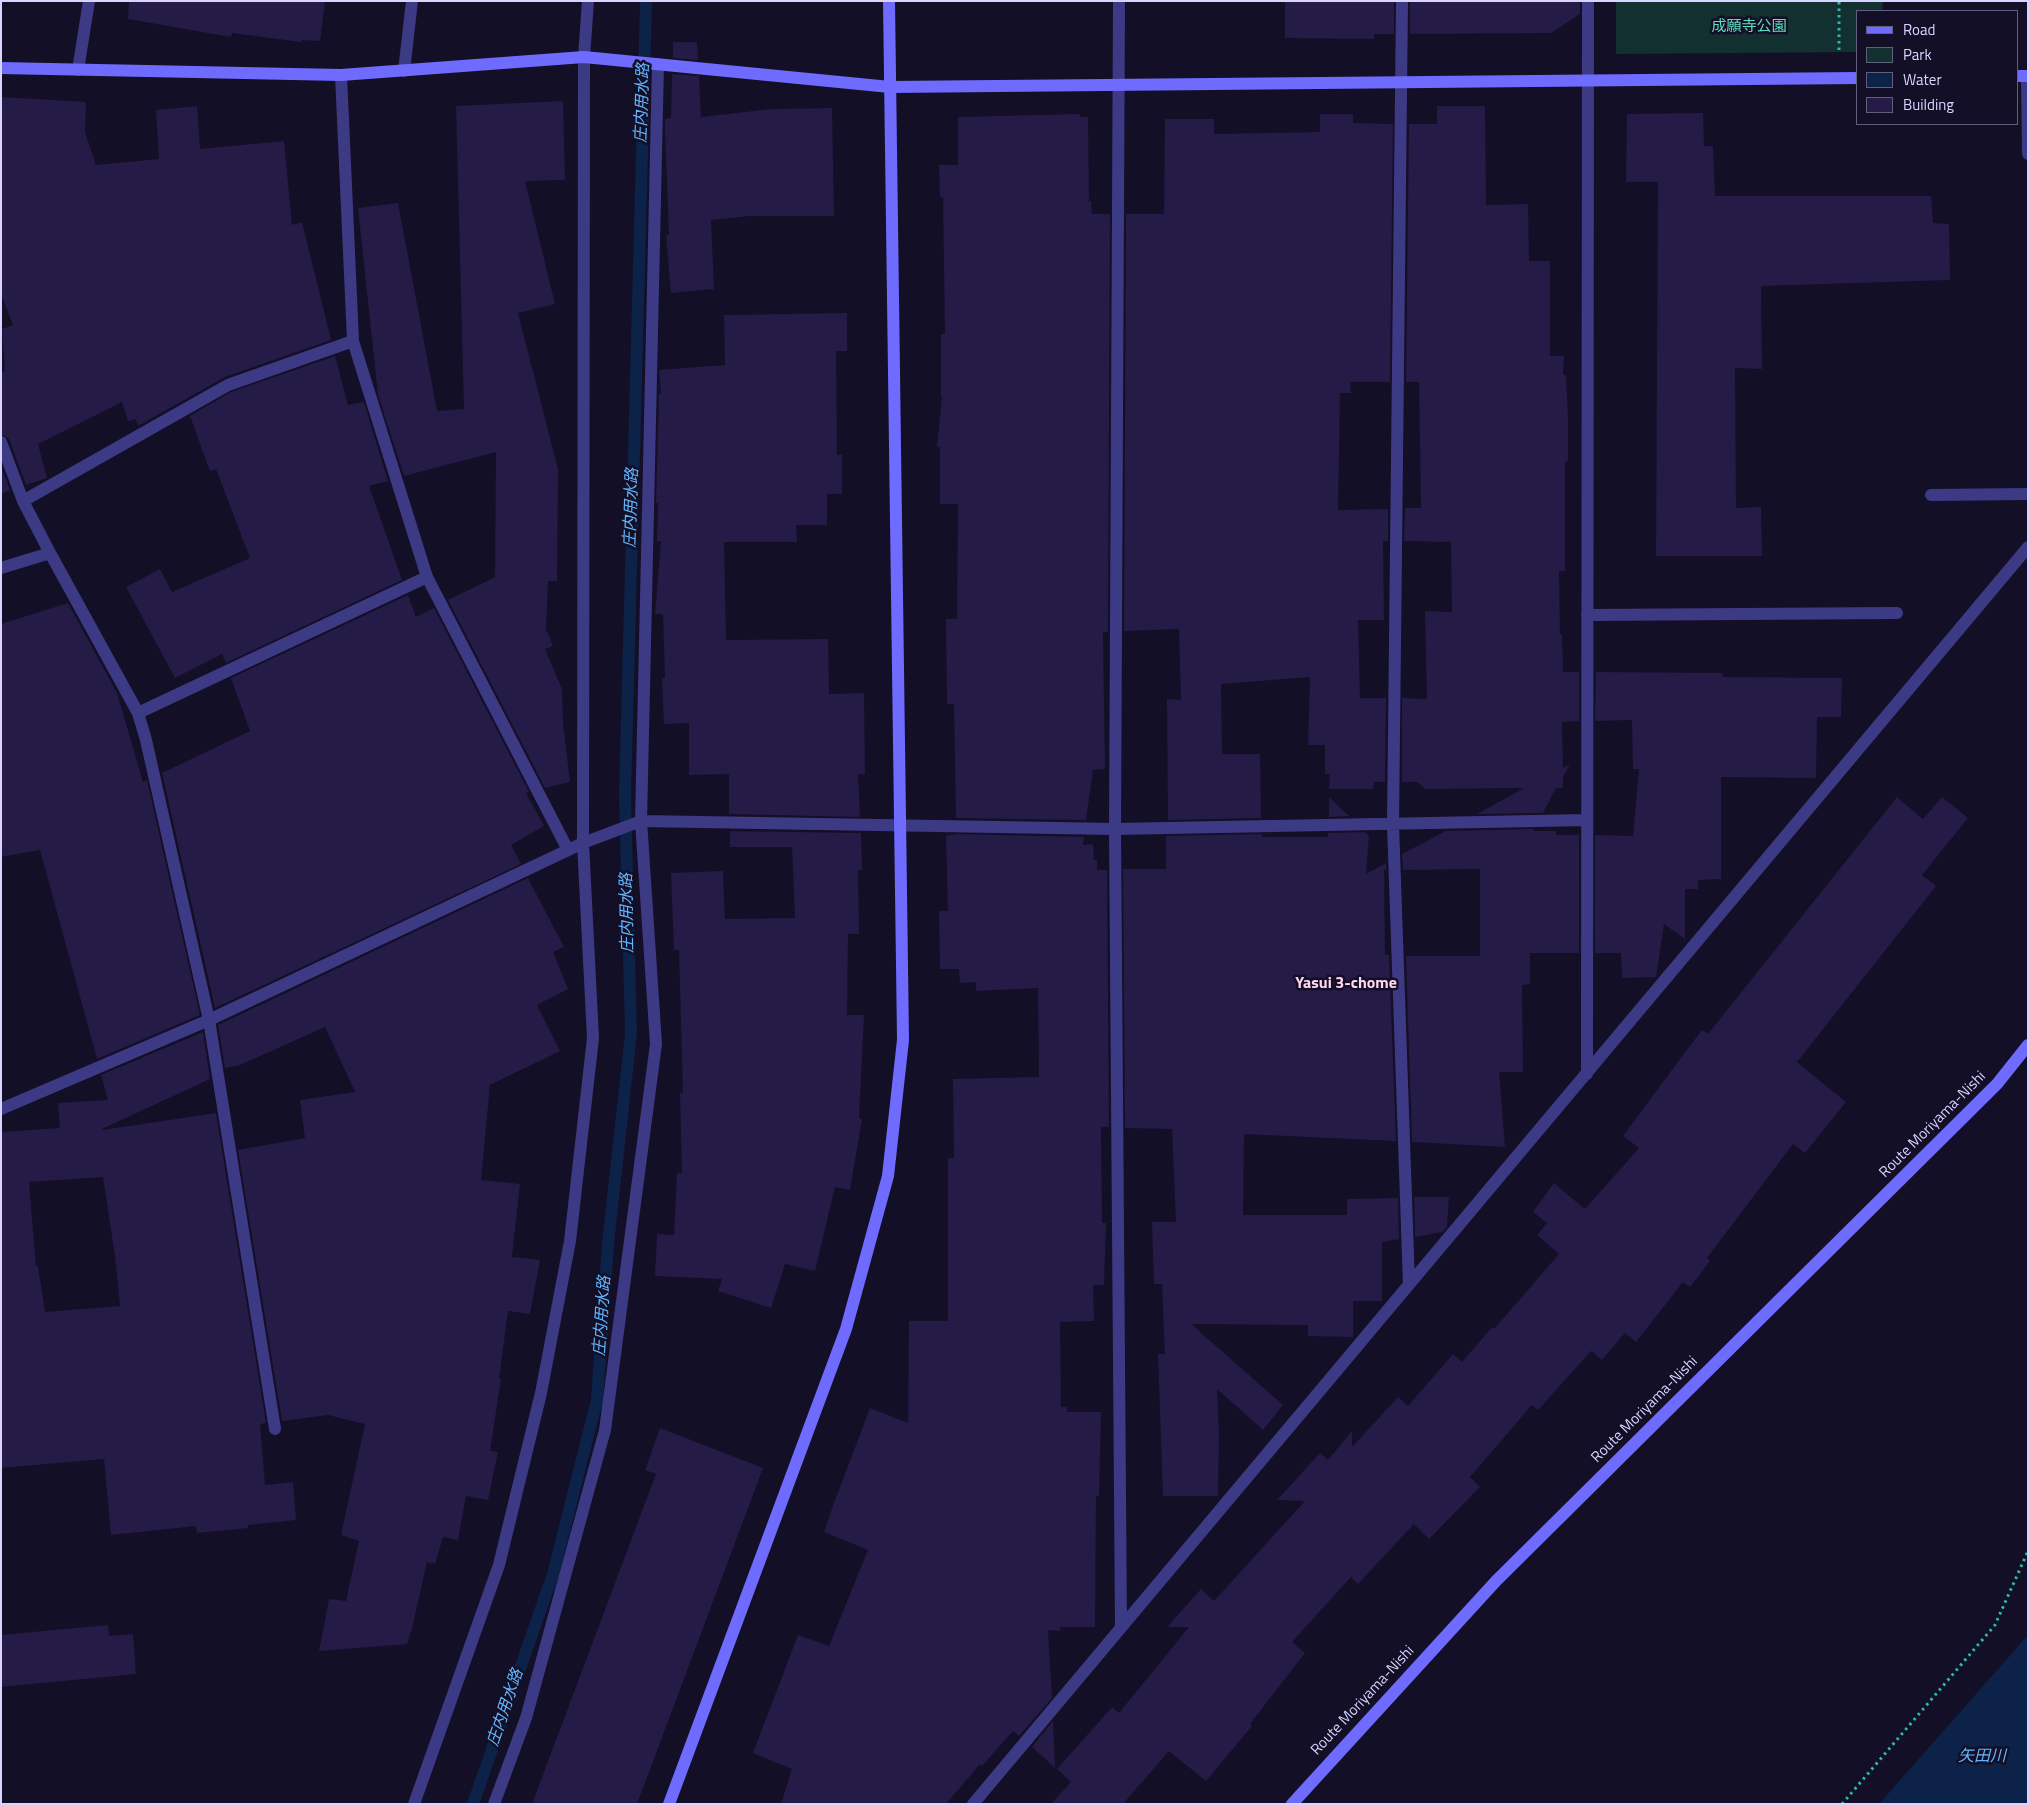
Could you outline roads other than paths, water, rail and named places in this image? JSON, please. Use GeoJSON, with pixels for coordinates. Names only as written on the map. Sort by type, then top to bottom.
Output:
{"type":"FeatureCollection","features":[{"type":"Feature","properties":{"kind":"street"},"geometry":{"type":"LineString","coordinates":[[78,70],[89,1]]}},
{"type":"Feature","properties":{"kind":"street"},"geometry":{"type":"LineString","coordinates":[[404,71],[412,1]]}},
{"type":"Feature","properties":{"kind":"street"},"geometry":{"type":"LineString","coordinates":[[414,1804],[499,1565],[541,1393],[570,1241],[593,1038],[583,843],[584,57],[588,1]]}},
{"type":"Feature","properties":{"kind":"street"},"geometry":{"type":"LineString","coordinates":[[670,1804],[846,1329],[888,1176],[902,1040],[889,1]]}},
{"type":"Feature","properties":{"kind":"street"},"geometry":{"type":"LineString","coordinates":[[1119,1],[1115,829],[1120,1628]]}},
{"type":"Feature","properties":{"kind":"street"},"geometry":{"type":"LineString","coordinates":[[1402,1],[1393,824],[1409,1285]]}},
{"type":"Feature","properties":{"kind":"street"},"geometry":{"type":"LineString","coordinates":[[1587,1074],[1588,1]]}},
{"type":"Feature","properties":{"kind":"street"},"geometry":{"type":"LineString","coordinates":[[1,68],[341,75],[584,57],[890,87],[1856,78]]}},
{"type":"Feature","properties":{"kind":"street"},"geometry":{"type":"LineString","coordinates":[[494,1804],[526,1718],[605,1430],[656,1044],[641,821],[658,64]]}},
{"type":"Feature","properties":{"kind":"street"},"geometry":{"type":"LineString","coordinates":[[341,75],[353,340],[427,577],[568,850]]}},
{"type":"Feature","properties":{"kind":"street"},"geometry":{"type":"LineString","coordinates":[[2024,76],[2028,154]]}},
{"type":"Feature","properties":{"kind":"street"},"geometry":{"type":"LineString","coordinates":[[23,501],[228,385],[353,340]]}},
{"type":"Feature","properties":{"kind":"street"},"geometry":{"type":"LineString","coordinates":[[1,442],[23,501],[50,554],[138,713],[148,749],[208,1020],[275,1429]]}},
{"type":"Feature","properties":{"kind":"street"},"geometry":{"type":"LineString","coordinates":[[1931,495],[2028,494]]}},
{"type":"Feature","properties":{"kind":"street"},"geometry":{"type":"LineString","coordinates":[[973,1804],[2028,548]]}},
{"type":"Feature","properties":{"kind":"street"},"geometry":{"type":"LineString","coordinates":[[1,568],[50,554]]}},
{"type":"Feature","properties":{"kind":"street"},"geometry":{"type":"LineString","coordinates":[[138,713],[427,577]]}},
{"type":"Feature","properties":{"kind":"street"},"geometry":{"type":"LineString","coordinates":[[1588,615],[1897,613]]}},
{"type":"Feature","properties":{"kind":"street"},"geometry":{"type":"LineString","coordinates":[[1,1109],[208,1020],[583,843],[641,821],[1115,829],[1587,820]]}},
{"type":"Feature","properties":{"kind":"street","name":"Route Moriyama-Nishi"},"geometry":{"type":"LineString","coordinates":[[1292,1804],[1496,1581],[1997,1084],[2028,1045]]}},
{"type":"Feature","properties":{"kind":"water","name":"矢田川"},"geometry":{"type":"Polygon","coordinates":[[[2028,1635],[2028,1804],[1879,1804],[2028,1635]]]}},
{"type":"Feature","properties":{"kind":"waterway","name":"庄内用水路"},"geometry":{"type":"LineString","coordinates":[[473,1804],[553,1574],[597,1400],[608,1244],[631,1033],[625,795],[646,1]]}},
{"type":"Feature","properties":{"kind":"district","name":"Yasui 3-chome"},"geometry":{"type":"Point","coordinates":[1346,984]}},
{"type":"Feature","properties":{"kind":"park label","name":"成願寺公園"},"geometry":{"type":"Point","coordinates":[1749,27]}}]}
